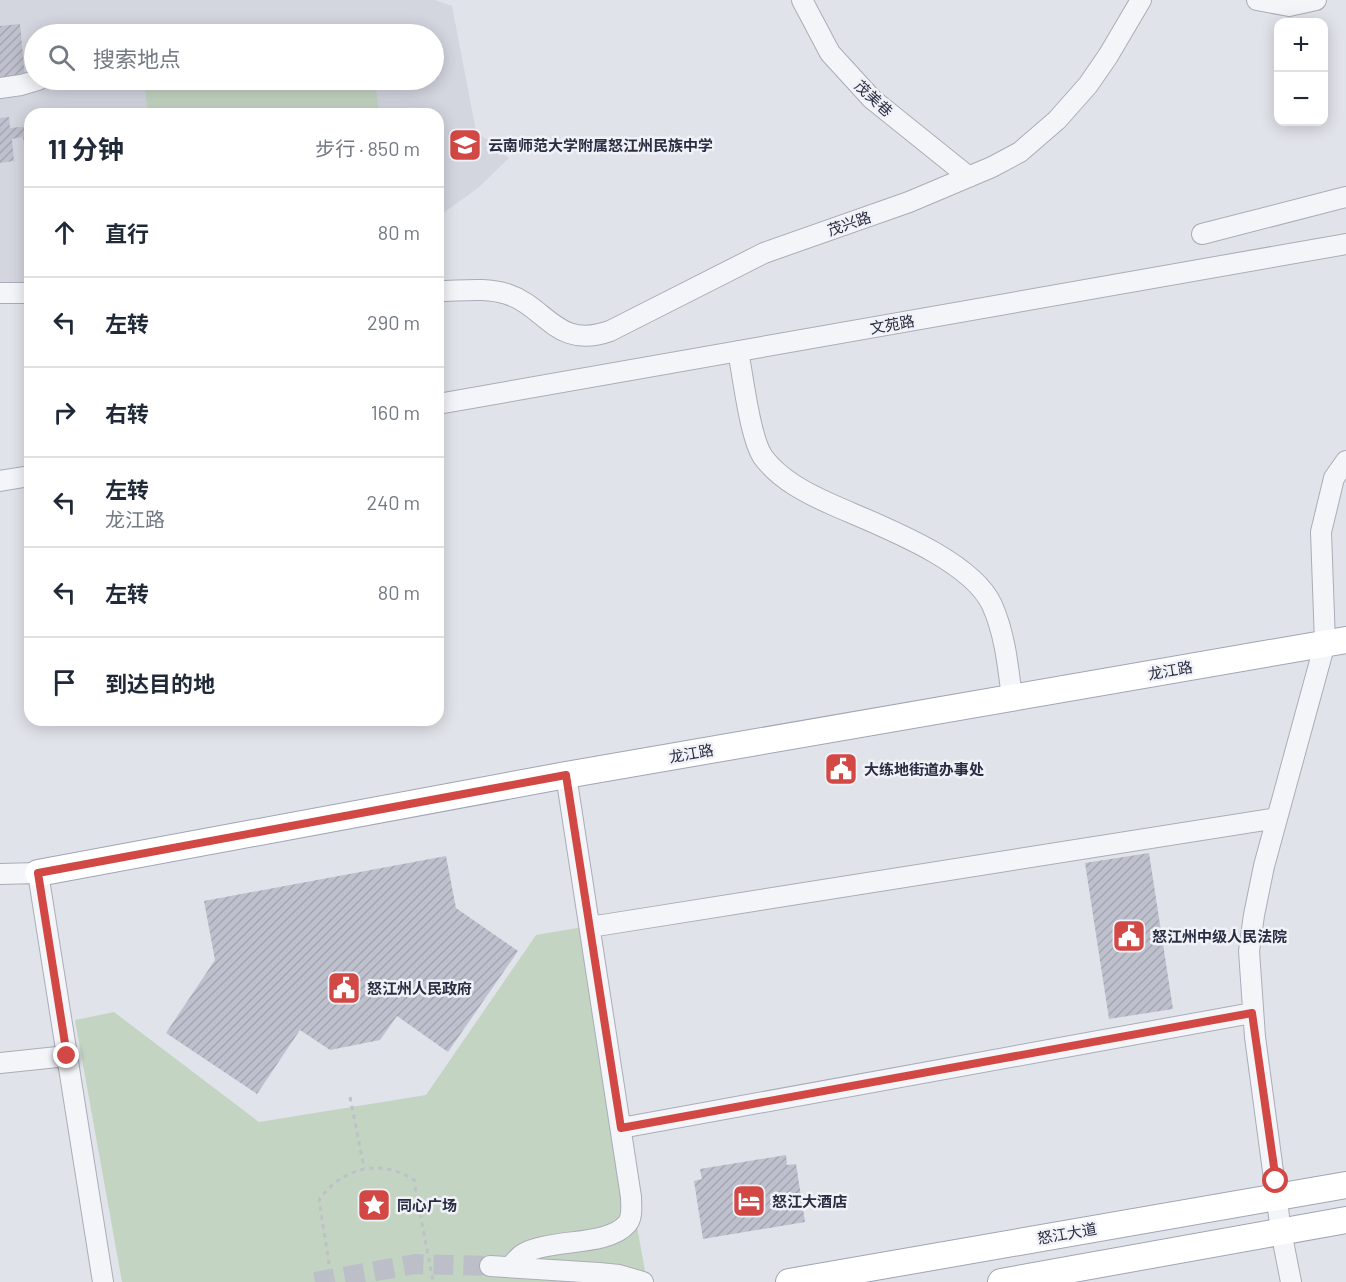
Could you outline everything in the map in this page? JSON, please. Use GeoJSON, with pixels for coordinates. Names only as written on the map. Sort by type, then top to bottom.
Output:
{"type":"FeatureCollection","features":[{"type":"Feature","properties":{"kind":"main road","name":"龙江路"},"geometry":{"type":"LineString","coordinates":[[38,873],[566,775],[1335,642]]}},
{"type":"Feature","properties":{"kind":"main road","name":"怒江大道"},"geometry":{"type":"LineString","coordinates":[[789,1282],[1346,1185]]}},
{"type":"Feature","properties":{"kind":"main road"},"geometry":{"type":"LineString","coordinates":[[1001,1282],[1346,1220]]}},
{"type":"Feature","properties":{"kind":"street","name":"茂美巷"},"geometry":{"type":"LineString","coordinates":[[802,0],[830,53],[872,99],[969,177]]}},
{"type":"Feature","properties":{"kind":"street","name":"茂兴路"},"geometry":{"type":"LineString","coordinates":[[444,291],[505,293],[523,302],[557,327],[582,336],[598,335],[635,319],[764,253],[909,202],[992,167],[1020,152],[1057,120],[1088,85],[1141,0]]}},
{"type":"Feature","properties":{"kind":"street"},"geometry":{"type":"LineString","coordinates":[[1257,0],[1289,6],[1316,0]]}},
{"type":"Feature","properties":{"kind":"street"},"geometry":{"type":"LineString","coordinates":[[0,88],[24,84]]}},
{"type":"Feature","properties":{"kind":"street"},"geometry":{"type":"LineString","coordinates":[[1202,234],[1346,197]]}},
{"type":"Feature","properties":{"kind":"street","name":"文苑路"},"geometry":{"type":"LineString","coordinates":[[444,403],[1346,244]]}},
{"type":"Feature","properties":{"kind":"street"},"geometry":{"type":"LineString","coordinates":[[0,293],[24,293]]}},
{"type":"Feature","properties":{"kind":"street"},"geometry":{"type":"LineString","coordinates":[[738,351],[754,439],[762,456],[777,472],[811,495],[910,540],[958,567],[977,582],[991,602],[1002,630],[1012,698]]}},
{"type":"Feature","properties":{"kind":"street"},"geometry":{"type":"LineString","coordinates":[[1291,1282],[1281,1231],[1252,1013],[1249,973],[1250,937],[1264,867],[1277,818],[1335,642],[1322,532],[1334,478],[1346,461]]}},
{"type":"Feature","properties":{"kind":"street"},"geometry":{"type":"LineString","coordinates":[[0,481],[24,477]]}},
{"type":"Feature","properties":{"kind":"street"},"geometry":{"type":"LineString","coordinates":[[510,1267],[522,1254],[530,1251],[606,1236],[620,1230],[628,1223],[632,1212],[566,775]]}},
{"type":"Feature","properties":{"kind":"street"},"geometry":{"type":"LineString","coordinates":[[590,927],[1277,818]]}},
{"type":"Feature","properties":{"kind":"street"},"geometry":{"type":"LineString","coordinates":[[0,874],[38,873],[103,1282]]}},
{"type":"Feature","properties":{"kind":"street"},"geometry":{"type":"LineString","coordinates":[[621,1128],[1252,1013]]}},
{"type":"Feature","properties":{"kind":"street"},"geometry":{"type":"LineString","coordinates":[[0,1063],[67,1056]]}},
{"type":"Feature","properties":{"kind":"street"},"geometry":{"type":"LineString","coordinates":[[490,1266],[609,1274],[643,1282]]}},
{"type":"Feature","properties":{"kind":"path"},"geometry":{"type":"LineString","coordinates":[[350,1097],[364,1168]]}},
{"type":"Feature","properties":{"kind":"path"},"geometry":{"type":"LineString","coordinates":[[333,1282],[319,1200],[337,1180],[355,1170],[387,1168],[407,1176],[416,1185],[435,1282]]}},
{"type":"Feature","properties":{"kind":"shaded area","name":"云南师范大学附属怒江州民族中学"},"geometry":{"type":"Polygon","coordinates":[[[0,0],[435,0],[452,6],[476,131],[509,158],[479,187],[444,213],[444,108],[24,108],[24,284],[0,287],[0,0]]]}},
{"type":"Feature","properties":{"kind":"green space"},"geometry":{"type":"Polygon","coordinates":[[[145,90],[376,90],[378,108],[147,108],[145,90]]]}},
{"type":"Feature","properties":{"kind":"green space"},"geometry":{"type":"Polygon","coordinates":[[[583,927],[647,1282],[122,1282],[75,1020],[114,1012],[259,1122],[426,1095],[536,935],[583,927]]]}},
{"type":"Feature","properties":{"kind":"building"},"geometry":{"type":"Polygon","coordinates":[[[20,24],[24,77],[0,79],[0,26],[20,24]]]}},
{"type":"Feature","properties":{"kind":"building"},"geometry":{"type":"Polygon","coordinates":[[[9,117],[10,128],[24,127],[24,146],[23,137],[12,139],[14,161],[0,163],[0,118],[9,117]]]}},
{"type":"Feature","properties":{"kind":"building","name":"怒江州中级人民法院"},"geometry":{"type":"Polygon","coordinates":[[[1149,853],[1173,1009],[1109,1019],[1085,863],[1149,853]]]}},
{"type":"Feature","properties":{"kind":"building","name":"怒江州人民政府"},"geometry":{"type":"Polygon","coordinates":[[[446,856],[456,908],[518,951],[448,1052],[397,1016],[380,1040],[330,1050],[300,1030],[257,1094],[166,1033],[215,960],[204,901],[446,856]]]}},
{"type":"Feature","properties":{"kind":"building","name":"怒江大酒店"},"geometry":{"type":"Polygon","coordinates":[[[786,1155],[787,1165],[796,1164],[805,1222],[703,1239],[694,1181],[702,1179],[700,1169],[786,1155]]]}},
{"type":"Feature","properties":{"kind":"tunnel"},"geometry":{"type":"LineString","coordinates":[[315,1282],[415,1264],[490,1266]]}},
{"type":"Feature","properties":{"kind":"place","name":"云南师范大学附属怒江州民族中学"},"geometry":{"type":"Point","coordinates":[465,145]}},
{"type":"Feature","properties":{"kind":"place","name":"大练地街道办事处"},"geometry":{"type":"Point","coordinates":[841,769]}},
{"type":"Feature","properties":{"kind":"place","name":"怒江州中级人民法院"},"geometry":{"type":"Point","coordinates":[1129,936]}},
{"type":"Feature","properties":{"kind":"place","name":"怒江州人民政府"},"geometry":{"type":"Point","coordinates":[344,988]}},
{"type":"Feature","properties":{"kind":"place","name":"怒江大酒店"},"geometry":{"type":"Point","coordinates":[749,1201]}},
{"type":"Feature","properties":{"kind":"place","name":"同心广场"},"geometry":{"type":"Point","coordinates":[374,1205]}},
{"type":"Feature","properties":{"kind":"route"},"geometry":{"type":"LineString","coordinates":[[67,1056],[38,873],[566,775],[621,1128],[1252,1013],[1276,1181]]}}]}
